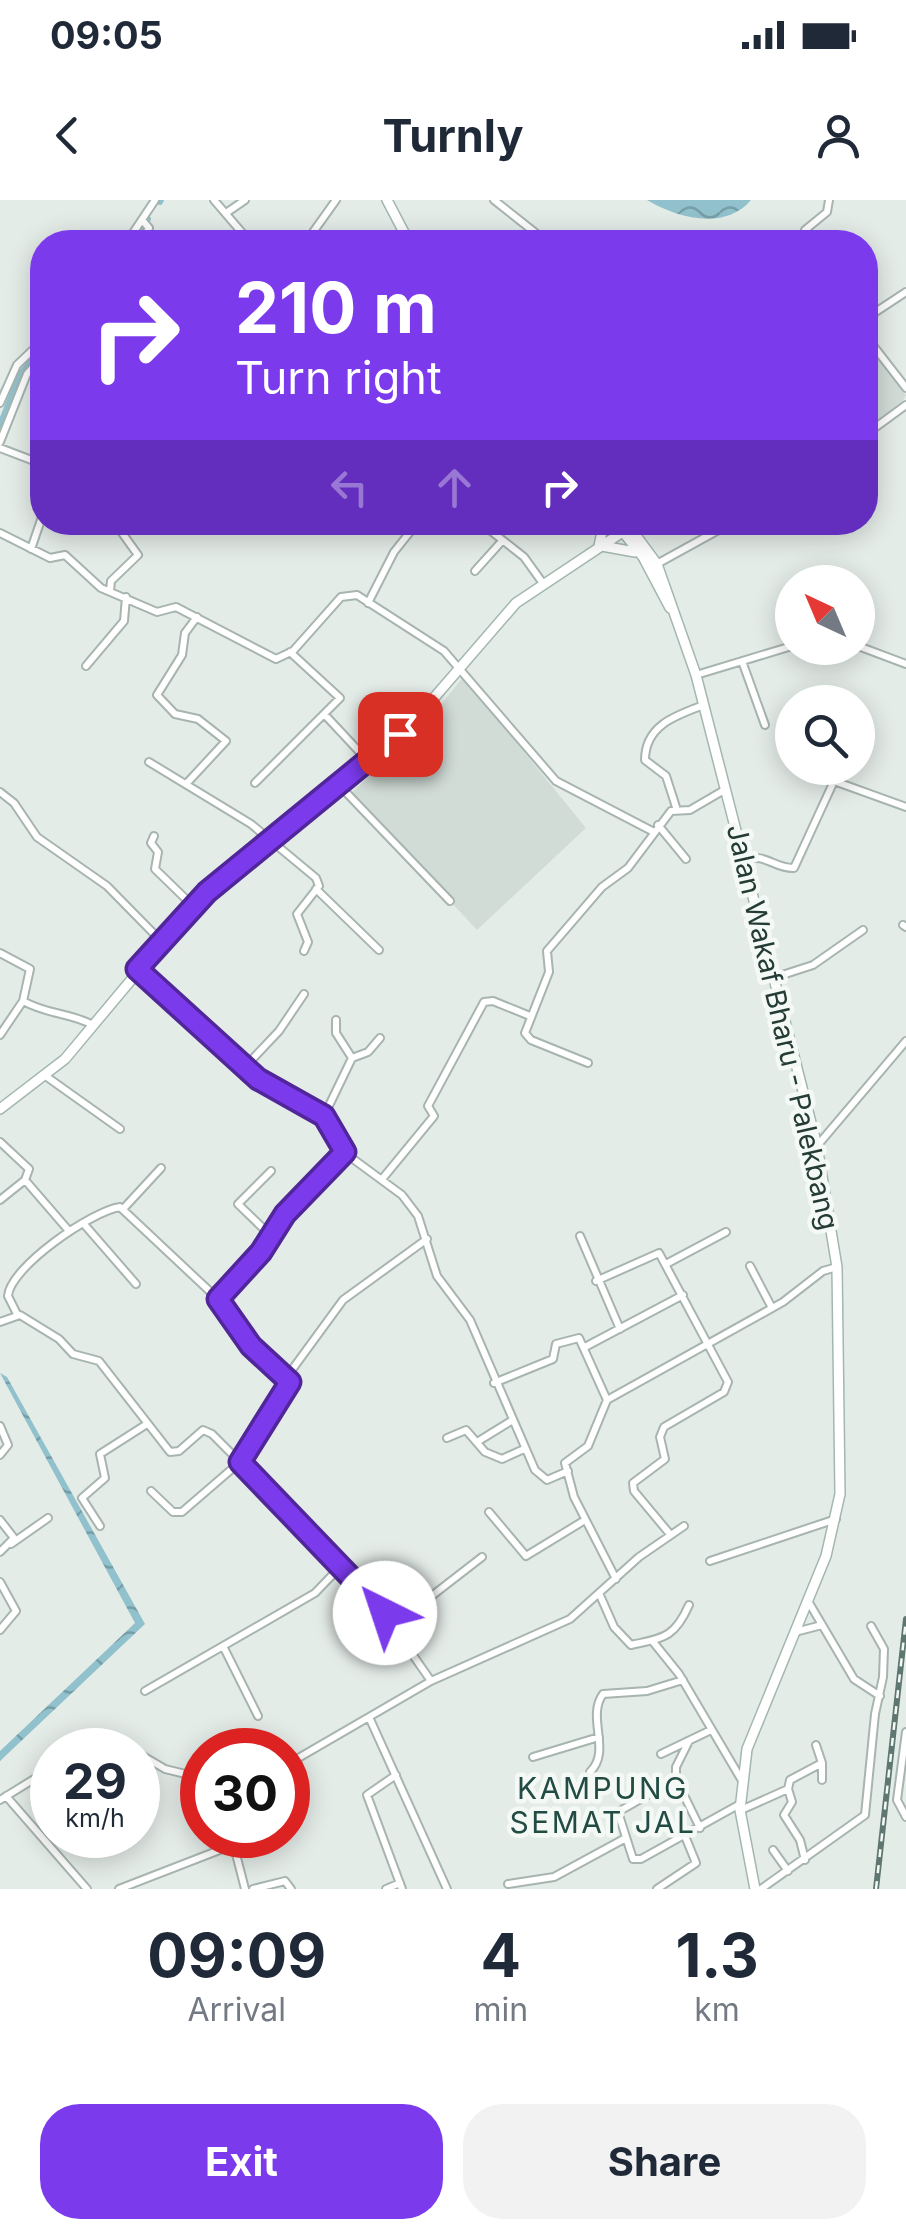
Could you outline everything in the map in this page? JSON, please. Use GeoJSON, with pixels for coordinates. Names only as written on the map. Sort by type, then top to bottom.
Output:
{"type":"FeatureCollection","features":[{"type":"Feature","properties":{"kind":"main road"},"geometry":{"type":"LineString","coordinates":[[386,200],[402,230]]}},
{"type":"Feature","properties":{"kind":"main road"},"geometry":{"type":"LineString","coordinates":[[599,546],[601,535]]}},
{"type":"Feature","properties":{"kind":"main road"},"geometry":{"type":"LineString","coordinates":[[0,1110],[47,1076],[192,906],[414,721],[506,612],[542,582],[615,535]]}},
{"type":"Feature","properties":{"kind":"main road","name":"Jalan Wakaf Bharu - Palekbang"},"geometry":{"type":"LineString","coordinates":[[630,535],[642,557],[653,566]]}},
{"type":"Feature","properties":{"kind":"main road","name":"Jalan Wakaf Bharu - Palekbang"},"geometry":{"type":"LineString","coordinates":[[632,535],[653,566],[696,675],[817,1146],[837,1268],[842,1404],[836,1519],[808,1601],[753,1726],[741,1779],[740,1807],[758,1889]]}},
{"type":"Feature","properties":{"kind":"main road"},"geometry":{"type":"LineString","coordinates":[[599,546],[614,545],[642,557]]}},
{"type":"Feature","properties":{"kind":"street"},"geometry":{"type":"LineString","coordinates":[[143,230],[155,200]]}},
{"type":"Feature","properties":{"kind":"street"},"geometry":{"type":"LineString","coordinates":[[214,200],[240,230]]}},
{"type":"Feature","properties":{"kind":"street"},"geometry":{"type":"LineString","coordinates":[[226,212],[245,200]]}},
{"type":"Feature","properties":{"kind":"street"},"geometry":{"type":"LineString","coordinates":[[314,230],[336,200]]}},
{"type":"Feature","properties":{"kind":"street"},"geometry":{"type":"LineString","coordinates":[[494,200],[532,230]]}},
{"type":"Feature","properties":{"kind":"street"},"geometry":{"type":"LineString","coordinates":[[805,230],[828,212],[829,200]]}},
{"type":"Feature","properties":{"kind":"street"},"geometry":{"type":"LineString","coordinates":[[137,230],[145,222]]}},
{"type":"Feature","properties":{"kind":"street"},"geometry":{"type":"LineString","coordinates":[[878,310],[906,292]]}},
{"type":"Feature","properties":{"kind":"street"},"geometry":{"type":"LineString","coordinates":[[878,352],[906,388]]}},
{"type":"Feature","properties":{"kind":"street"},"geometry":{"type":"LineString","coordinates":[[0,403],[17,365],[30,353]]}},
{"type":"Feature","properties":{"kind":"street"},"geometry":{"type":"LineString","coordinates":[[30,371],[0,445],[30,459]]}},
{"type":"Feature","properties":{"kind":"street"},"geometry":{"type":"LineString","coordinates":[[878,425],[906,405]]}},
{"type":"Feature","properties":{"kind":"street"},"geometry":{"type":"LineString","coordinates":[[0,533],[50,558],[65,555],[98,587],[157,612],[174,607],[272,658],[290,652],[345,594],[352,593],[430,640],[556,781],[570,792],[655,828],[686,858]]}},
{"type":"Feature","properties":{"kind":"street"},"geometry":{"type":"LineString","coordinates":[[31,549],[36,535]]}},
{"type":"Feature","properties":{"kind":"street"},"geometry":{"type":"LineString","coordinates":[[110,591],[111,581],[138,555],[124,535]]}},
{"type":"Feature","properties":{"kind":"street"},"geometry":{"type":"LineString","coordinates":[[368,602],[408,535]]}},
{"type":"Feature","properties":{"kind":"street"},"geometry":{"type":"LineString","coordinates":[[495,535],[534,568],[542,582]]}},
{"type":"Feature","properties":{"kind":"street"},"geometry":{"type":"LineString","coordinates":[[653,566],[709,535]]}},
{"type":"Feature","properties":{"kind":"street"},"geometry":{"type":"LineString","coordinates":[[476,571],[502,541]]}},
{"type":"Feature","properties":{"kind":"street"},"geometry":{"type":"LineString","coordinates":[[86,666],[124,621],[126,597]]}},
{"type":"Feature","properties":{"kind":"street"},"geometry":{"type":"LineString","coordinates":[[187,783],[226,741],[198,719],[172,712],[157,696],[182,655],[185,633],[197,617]]}},
{"type":"Feature","properties":{"kind":"street"},"geometry":{"type":"LineString","coordinates":[[696,675],[775,651]]}},
{"type":"Feature","properties":{"kind":"street"},"geometry":{"type":"LineString","coordinates":[[255,783],[340,697],[290,652]]}},
{"type":"Feature","properties":{"kind":"street"},"geometry":{"type":"LineString","coordinates":[[875,652],[906,664]]}},
{"type":"Feature","properties":{"kind":"street"},"geometry":{"type":"LineString","coordinates":[[742,662],[765,725]]}},
{"type":"Feature","properties":{"kind":"street"},"geometry":{"type":"LineString","coordinates":[[676,808],[666,776],[646,760],[646,749],[665,720],[704,705]]}},
{"type":"Feature","properties":{"kind":"street"},"geometry":{"type":"LineString","coordinates":[[325,714],[368,761]]}},
{"type":"Feature","properties":{"kind":"street"},"geometry":{"type":"LineString","coordinates":[[149,762],[271,840],[316,878],[316,889],[298,908],[298,924],[308,942],[304,951]]}},
{"type":"Feature","properties":{"kind":"street"},"geometry":{"type":"LineString","coordinates":[[744,859],[768,857],[784,868],[794,868],[834,781],[906,807]]}},
{"type":"Feature","properties":{"kind":"street"},"geometry":{"type":"LineString","coordinates":[[339,785],[450,900]]}},
{"type":"Feature","properties":{"kind":"street"},"geometry":{"type":"LineString","coordinates":[[676,808],[690,810],[726,788]]}},
{"type":"Feature","properties":{"kind":"street"},"geometry":{"type":"LineString","coordinates":[[0,792],[14,803],[37,837],[104,883],[161,940]]}},
{"type":"Feature","properties":{"kind":"street"},"geometry":{"type":"LineString","coordinates":[[588,1062],[528,1038],[530,1016],[550,972],[546,956],[550,946],[602,887],[628,868],[655,828],[676,808]]}},
{"type":"Feature","properties":{"kind":"street"},"geometry":{"type":"LineString","coordinates":[[154,836],[150,843],[158,852],[156,871],[192,906]]}},
{"type":"Feature","properties":{"kind":"street"},"geometry":{"type":"LineString","coordinates":[[316,889],[379,950]]}},
{"type":"Feature","properties":{"kind":"street"},"geometry":{"type":"LineString","coordinates":[[774,978],[813,965],[863,930]]}},
{"type":"Feature","properties":{"kind":"street"},"geometry":{"type":"LineString","coordinates":[[0,953],[30,969],[23,1001],[0,1035]]}},
{"type":"Feature","properties":{"kind":"street"},"geometry":{"type":"LineString","coordinates":[[137,969],[244,1068],[324,1116],[345,1152],[382,1178],[410,1206],[428,1239],[438,1276],[470,1320],[524,1449],[543,1479],[568,1471]]}},
{"type":"Feature","properties":{"kind":"street"},"geometry":{"type":"LineString","coordinates":[[244,1068],[279,1031],[304,994]]}},
{"type":"Feature","properties":{"kind":"street"},"geometry":{"type":"LineString","coordinates":[[382,1178],[434,1116],[428,1106],[484,1002],[493,1000],[530,1016]]}},
{"type":"Feature","properties":{"kind":"street"},"geometry":{"type":"LineString","coordinates":[[23,1001],[48,1015],[68,1013],[93,1025]]}},
{"type":"Feature","properties":{"kind":"street"},"geometry":{"type":"LineString","coordinates":[[336,1020],[336,1036],[352,1058]]}},
{"type":"Feature","properties":{"kind":"street"},"geometry":{"type":"LineString","coordinates":[[324,1116],[352,1058],[368,1052],[380,1038]]}},
{"type":"Feature","properties":{"kind":"street"},"geometry":{"type":"LineString","coordinates":[[817,1146],[906,1040]]}},
{"type":"Feature","properties":{"kind":"street"},"geometry":{"type":"LineString","coordinates":[[47,1076],[120,1129]]}},
{"type":"Feature","properties":{"kind":"street"},"geometry":{"type":"LineString","coordinates":[[0,1142],[28,1167],[25,1180],[0,1200]]}},
{"type":"Feature","properties":{"kind":"street"},"geometry":{"type":"LineString","coordinates":[[218,1299],[261,1252],[285,1214],[345,1152]]}},
{"type":"Feature","properties":{"kind":"street"},"geometry":{"type":"LineString","coordinates":[[124,1208],[161,1168]]}},
{"type":"Feature","properties":{"kind":"street"},"geometry":{"type":"LineString","coordinates":[[270,1236],[238,1204],[271,1171]]}},
{"type":"Feature","properties":{"kind":"street"},"geometry":{"type":"LineString","coordinates":[[25,1180],[69,1230]]}},
{"type":"Feature","properties":{"kind":"street"},"geometry":{"type":"LineString","coordinates":[[151,1491],[180,1514],[240,1462],[288,1390],[286,1378],[251,1346],[218,1299],[124,1208],[114,1206],[69,1230],[12,1282],[8,1296],[16,1314],[58,1338],[73,1354],[99,1361],[170,1452],[180,1451],[198,1432],[208,1431],[240,1462],[342,1565],[400,1633],[432,1681]]}},
{"type":"Feature","properties":{"kind":"street"},"geometry":{"type":"LineString","coordinates":[[83,1223],[136,1284]]}},
{"type":"Feature","properties":{"kind":"street"},"geometry":{"type":"LineString","coordinates":[[666,1264],[726,1232]]}},
{"type":"Feature","properties":{"kind":"street"},"geometry":{"type":"LineString","coordinates":[[580,1236],[596,1281],[620,1329]]}},
{"type":"Feature","properties":{"kind":"street"},"geometry":{"type":"LineString","coordinates":[[286,1378],[344,1300],[428,1239]]}},
{"type":"Feature","properties":{"kind":"street"},"geometry":{"type":"LineString","coordinates":[[596,1281],[656,1252],[708,1342],[727,1387],[664,1426],[660,1437],[665,1459],[633,1484],[668,1533]]}},
{"type":"Feature","properties":{"kind":"street"},"geometry":{"type":"LineString","coordinates":[[750,1266],[772,1308]]}},
{"type":"Feature","properties":{"kind":"street"},"geometry":{"type":"LineString","coordinates":[[616,1579],[585,1520],[566,1460],[588,1446],[607,1400],[772,1308],[818,1274],[837,1268]]}},
{"type":"Feature","properties":{"kind":"street"},"geometry":{"type":"LineString","coordinates":[[585,1347],[682,1295]]}},
{"type":"Feature","properties":{"kind":"street"},"geometry":{"type":"LineString","coordinates":[[0,1322],[16,1314]]}},
{"type":"Feature","properties":{"kind":"street"},"geometry":{"type":"LineString","coordinates":[[494,1383],[553,1359],[558,1343],[579,1338],[607,1400]]}},
{"type":"Feature","properties":{"kind":"street"},"geometry":{"type":"LineString","coordinates":[[477,1442],[511,1421]]}},
{"type":"Feature","properties":{"kind":"street"},"geometry":{"type":"LineString","coordinates":[[100,1526],[82,1498],[104,1478],[100,1454],[147,1424]]}},
{"type":"Feature","properties":{"kind":"street"},"geometry":{"type":"LineString","coordinates":[[0,1426],[8,1445],[0,1456]]}},
{"type":"Feature","properties":{"kind":"street"},"geometry":{"type":"LineString","coordinates":[[447,1438],[466,1430],[485,1452],[502,1459],[524,1449]]}},
{"type":"Feature","properties":{"kind":"street"},"geometry":{"type":"LineString","coordinates":[[489,1512],[526,1556],[585,1520]]}},
{"type":"Feature","properties":{"kind":"street"},"geometry":{"type":"LineString","coordinates":[[0,1552],[48,1518]]}},
{"type":"Feature","properties":{"kind":"street"},"geometry":{"type":"LineString","coordinates":[[710,1561],[836,1519]]}},
{"type":"Feature","properties":{"kind":"street"},"geometry":{"type":"LineString","coordinates":[[0,1520],[13,1535],[11,1544]]}},
{"type":"Feature","properties":{"kind":"street"},"geometry":{"type":"LineString","coordinates":[[310,1751],[432,1681],[570,1619],[668,1533],[684,1526]]}},
{"type":"Feature","properties":{"kind":"street"},"geometry":{"type":"LineString","coordinates":[[400,1633],[419,1621],[422,1604],[482,1556]]}},
{"type":"Feature","properties":{"kind":"street"},"geometry":{"type":"LineString","coordinates":[[145,1691],[316,1593],[342,1565]]}},
{"type":"Feature","properties":{"kind":"street"},"geometry":{"type":"LineString","coordinates":[[0,1582],[16,1611],[0,1630]]}},
{"type":"Feature","properties":{"kind":"street"},"geometry":{"type":"LineString","coordinates":[[599,1593],[626,1643],[654,1643],[678,1627],[689,1605]]}},
{"type":"Feature","properties":{"kind":"street"},"geometry":{"type":"LineString","coordinates":[[808,1601],[854,1680],[880,1696]]}},
{"type":"Feature","properties":{"kind":"street"},"geometry":{"type":"LineString","coordinates":[[794,1632],[822,1625]]}},
{"type":"Feature","properties":{"kind":"street"},"geometry":{"type":"LineString","coordinates":[[758,1889],[866,1815],[884,1649],[871,1626]]}},
{"type":"Feature","properties":{"kind":"street"},"geometry":{"type":"LineString","coordinates":[[654,1643],[683,1680],[741,1779]]}},
{"type":"Feature","properties":{"kind":"street"},"geometry":{"type":"LineString","coordinates":[[223,1646],[258,1716]]}},
{"type":"Feature","properties":{"kind":"street"},"geometry":{"type":"LineString","coordinates":[[590,1772],[599,1763],[597,1706],[609,1690],[648,1691],[683,1680]]}},
{"type":"Feature","properties":{"kind":"street"},"geometry":{"type":"LineString","coordinates":[[369,1716],[447,1889]]}},
{"type":"Feature","properties":{"kind":"street"},"geometry":{"type":"LineString","coordinates":[[661,1754],[711,1730]]}},
{"type":"Feature","properties":{"kind":"street"},"geometry":{"type":"LineString","coordinates":[[906,1732],[897,1800],[906,1817]]}},
{"type":"Feature","properties":{"kind":"street"},"geometry":{"type":"LineString","coordinates":[[533,1757],[599,1737]]}},
{"type":"Feature","properties":{"kind":"street"},"geometry":{"type":"LineString","coordinates":[[689,1741],[676,1768],[676,1779],[700,1828]]}},
{"type":"Feature","properties":{"kind":"street"},"geometry":{"type":"LineString","coordinates":[[816,1745],[822,1780]]}},
{"type":"Feature","properties":{"kind":"street"},"geometry":{"type":"LineString","coordinates":[[805,1860],[800,1840],[784,1815],[792,1802],[788,1789],[790,1780],[822,1763]]}},
{"type":"Feature","properties":{"kind":"street"},"geometry":{"type":"LineString","coordinates":[[386,1889],[401,1886],[368,1795],[396,1775]]}},
{"type":"Feature","properties":{"kind":"street"},"geometry":{"type":"LineString","coordinates":[[676,1779],[619,1810],[624,1839],[638,1860],[740,1807],[788,1789]]}},
{"type":"Feature","properties":{"kind":"street"},"geometry":{"type":"LineString","coordinates":[[30,1781],[3,1798],[87,1889]]}},
{"type":"Feature","properties":{"kind":"street"},"geometry":{"type":"LineString","coordinates":[[658,1889],[696,1863],[685,1836]]}},
{"type":"Feature","properties":{"kind":"street"},"geometry":{"type":"LineString","coordinates":[[508,1884],[554,1877],[624,1839]]}},
{"type":"Feature","properties":{"kind":"street"},"geometry":{"type":"LineString","coordinates":[[119,1889],[230,1846],[235,1850],[245,1889]]}},
{"type":"Feature","properties":{"kind":"street"},"geometry":{"type":"LineString","coordinates":[[772,1850],[788,1871]]}},
{"type":"Feature","properties":{"kind":"street"},"geometry":{"type":"LineString","coordinates":[[253,1889],[284,1881],[291,1889]]}},
{"type":"Feature","properties":{"kind":"shaded area"},"geometry":{"type":"Polygon","coordinates":[[[878,359],[906,395],[900,406],[878,421],[878,359]]]}},
{"type":"Feature","properties":{"kind":"shaded area"},"geometry":{"type":"Polygon","coordinates":[[[463,677],[586,828],[477,930],[350,794],[424,726],[463,677]]]}},
{"type":"Feature","properties":{"kind":"water"},"geometry":{"type":"Polygon","coordinates":[[[647,200],[751,200],[728,216],[701,218],[672,212],[647,200]]]}},
{"type":"Feature","properties":{"kind":"water"},"geometry":{"type":"Polygon","coordinates":[[[0,1373],[7,1377],[145,1624],[35,1728],[30,1728],[30,1733],[0,1761],[0,1751],[135,1623],[0,1373]]]}},
{"type":"Feature","properties":{"kind":"waterway"},"geometry":{"type":"LineString","coordinates":[[141,230],[148,219]]}},
{"type":"Feature","properties":{"kind":"waterway"},"geometry":{"type":"LineString","coordinates":[[0,425],[20,375],[30,362]]}},
{"type":"Feature","properties":{"kind":"railway"},"geometry":{"type":"LineString","coordinates":[[876,1889],[906,1619]]}},
{"type":"Feature","properties":{"kind":"district","name":"KAMPUNG SEMAT JAL"},"geometry":{"type":"Point","coordinates":[603,1805]}},
{"type":"Feature","properties":{"kind":"route"},"geometry":{"type":"LineString","coordinates":[[385,1613],[369,1592],[240,1462],[290,1382],[251,1346],[218,1299],[261,1252],[285,1214],[345,1152],[324,1116],[244,1068],[137,969],[207,892],[400,734]]}}]}
